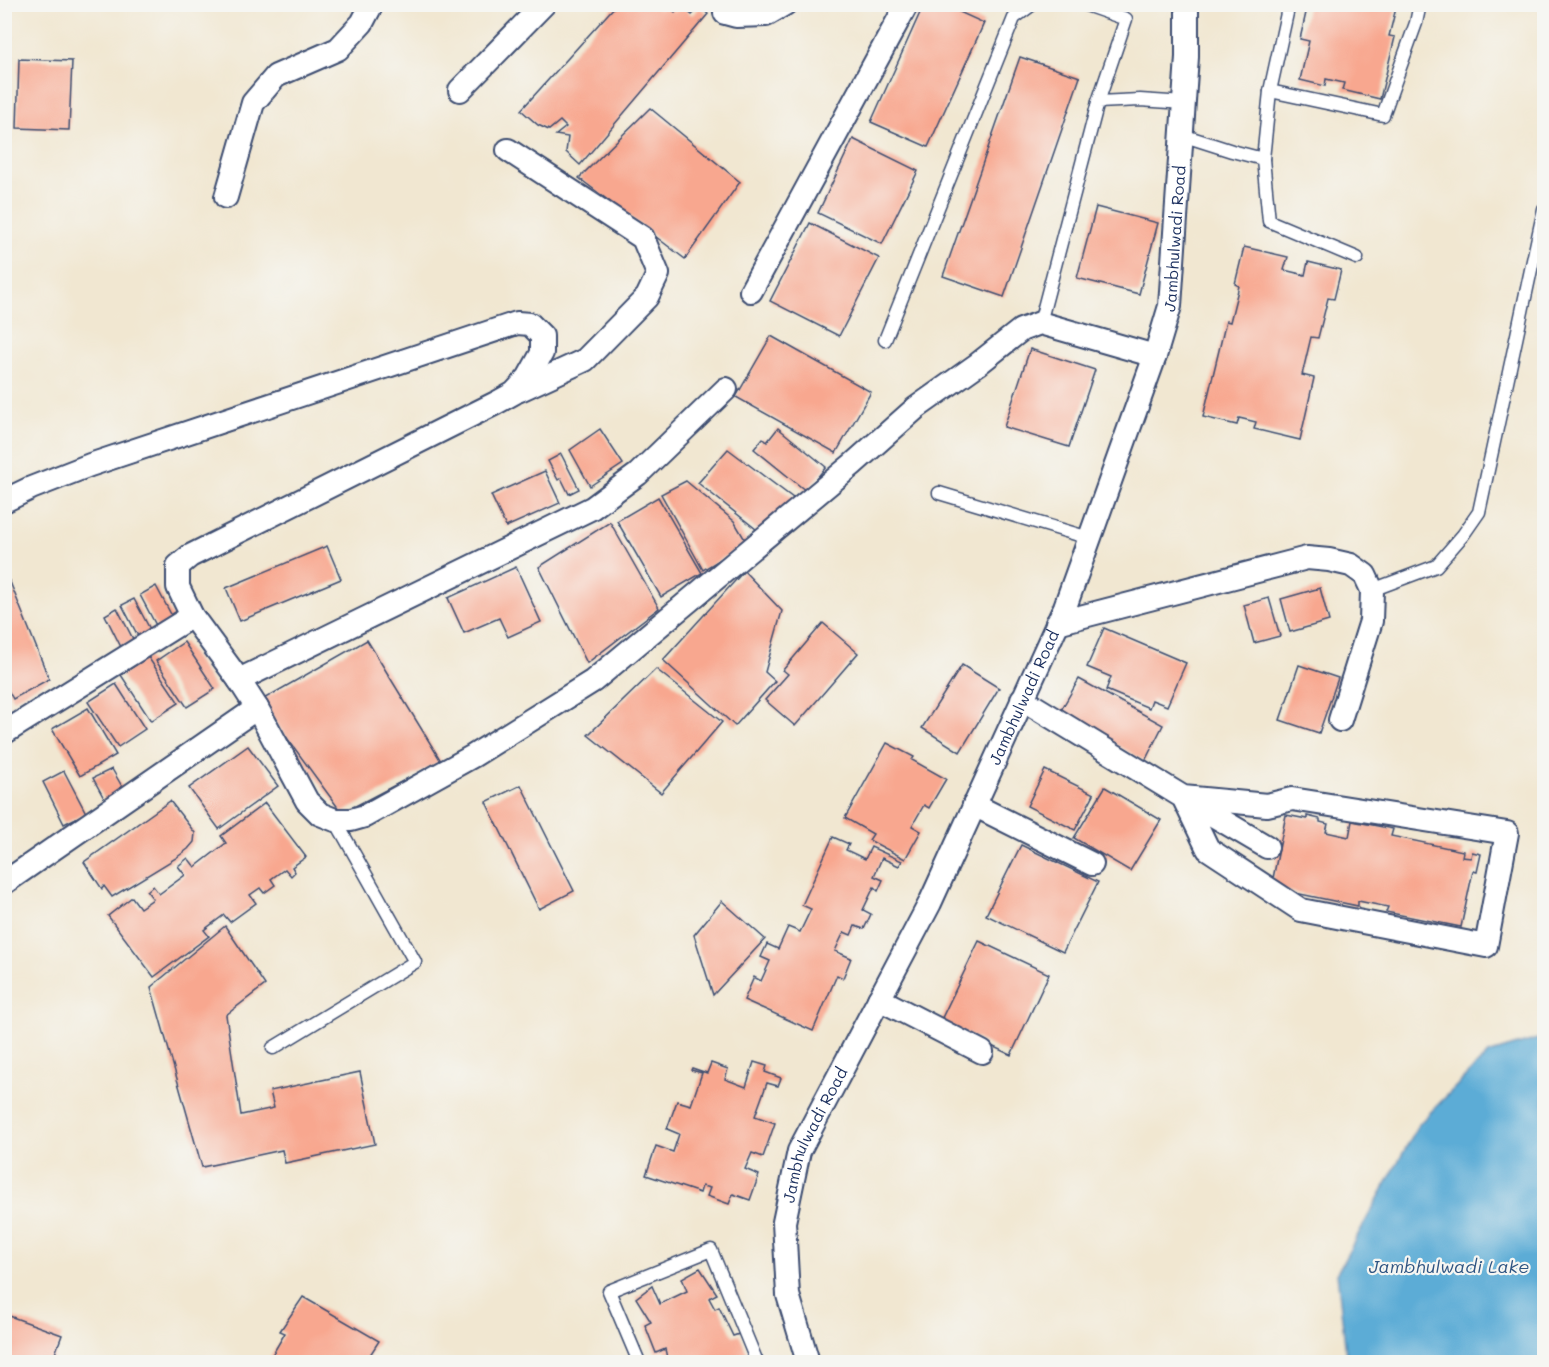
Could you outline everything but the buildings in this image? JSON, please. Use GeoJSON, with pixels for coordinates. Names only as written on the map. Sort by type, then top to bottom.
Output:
{"type":"FeatureCollection","features":[{"type":"Feature","properties":{"kind":"street"},"geometry":{"type":"LineString","coordinates":[[226,197],[254,103],[276,76],[338,49],[362,23],[372,4]]}},
{"type":"Feature","properties":{"kind":"street"},"geometry":{"type":"LineString","coordinates":[[460,90],[544,4]]}},
{"type":"Feature","properties":{"kind":"street"},"geometry":{"type":"LineString","coordinates":[[725,12],[736,16],[766,15],[785,4]]}},
{"type":"Feature","properties":{"kind":"street"},"geometry":{"type":"LineString","coordinates":[[751,291],[907,4]]}},
{"type":"Feature","properties":{"kind":"street","name":"Jambhulwadi Road"},"geometry":{"type":"LineString","coordinates":[[808,1362],[788,1295],[784,1222],[799,1151],[930,903],[1065,607],[1155,356],[1170,306],[1187,57],[1187,4]]}},
{"type":"Feature","properties":{"kind":"street"},"geometry":{"type":"LineString","coordinates":[[508,150],[643,238],[658,274],[647,297],[585,360],[514,393],[190,556],[178,566],[178,587],[192,616],[257,708],[307,801],[320,814],[335,820],[351,820],[365,816],[473,756],[593,681],[853,464],[915,408],[978,364],[1021,330],[1040,323],[1155,356]]}},
{"type":"Feature","properties":{"kind":"street"},"geometry":{"type":"LineString","coordinates":[[4,501],[90,465],[517,323],[530,324],[542,336],[542,353],[528,378],[514,393]]}},
{"type":"Feature","properties":{"kind":"street"},"geometry":{"type":"LineString","coordinates":[[239,680],[592,508],[638,474],[726,389]]}},
{"type":"Feature","properties":{"kind":"street"},"geometry":{"type":"LineString","coordinates":[[1057,623],[1307,558],[1351,565],[1365,575],[1372,590],[1371,621],[1340,720]]}},
{"type":"Feature","properties":{"kind":"street"},"geometry":{"type":"LineString","coordinates":[[4,733],[192,616]]}},
{"type":"Feature","properties":{"kind":"street"},"geometry":{"type":"LineString","coordinates":[[1022,699],[1267,847]]}},
{"type":"Feature","properties":{"kind":"street"},"geometry":{"type":"LineString","coordinates":[[4,883],[257,708]]}},
{"type":"Feature","properties":{"kind":"street"},"geometry":{"type":"LineString","coordinates":[[1183,797],[1267,805],[1292,800],[1508,833],[1486,946],[1301,910],[1208,849],[1183,797]]}},
{"type":"Feature","properties":{"kind":"street"},"geometry":{"type":"LineString","coordinates":[[974,805],[1092,864]]}},
{"type":"Feature","properties":{"kind":"street"},"geometry":{"type":"LineString","coordinates":[[879,999],[982,1052]]}},
{"type":"Feature","properties":{"kind":"lane"},"geometry":{"type":"LineString","coordinates":[[885,340],[1014,18],[1033,4]]}},
{"type":"Feature","properties":{"kind":"lane"},"geometry":{"type":"LineString","coordinates":[[1040,323],[1098,102],[1126,19],[1083,4]]}},
{"type":"Feature","properties":{"kind":"lane"},"geometry":{"type":"LineString","coordinates":[[1290,4],[1270,91],[1263,159],[1269,221],[1357,258]]}},
{"type":"Feature","properties":{"kind":"lane"},"geometry":{"type":"LineString","coordinates":[[1270,91],[1383,115],[1416,23],[1420,4]]}},
{"type":"Feature","properties":{"kind":"lane"},"geometry":{"type":"LineString","coordinates":[[1098,102],[1140,100],[1184,103]]}},
{"type":"Feature","properties":{"kind":"lane"},"geometry":{"type":"LineString","coordinates":[[1182,135],[1263,159]]}},
{"type":"Feature","properties":{"kind":"lane"},"geometry":{"type":"LineString","coordinates":[[1372,590],[1436,566],[1463,535],[1479,512],[1545,209]]}},
{"type":"Feature","properties":{"kind":"lane"},"geometry":{"type":"LineString","coordinates":[[939,493],[1089,538]]}},
{"type":"Feature","properties":{"kind":"lane"},"geometry":{"type":"LineString","coordinates":[[273,1048],[415,962],[335,820]]}},
{"type":"Feature","properties":{"kind":"lane"},"geometry":{"type":"LineString","coordinates":[[639,1362],[609,1291],[711,1250],[757,1362]]}},
{"type":"Feature","properties":{"kind":"water","name":"Jambhulwadi Lake"},"geometry":{"type":"Polygon","coordinates":[[[1544,1037],[1544,1362],[1347,1362],[1337,1273],[1419,1124],[1488,1054],[1544,1037]]]}}]}
